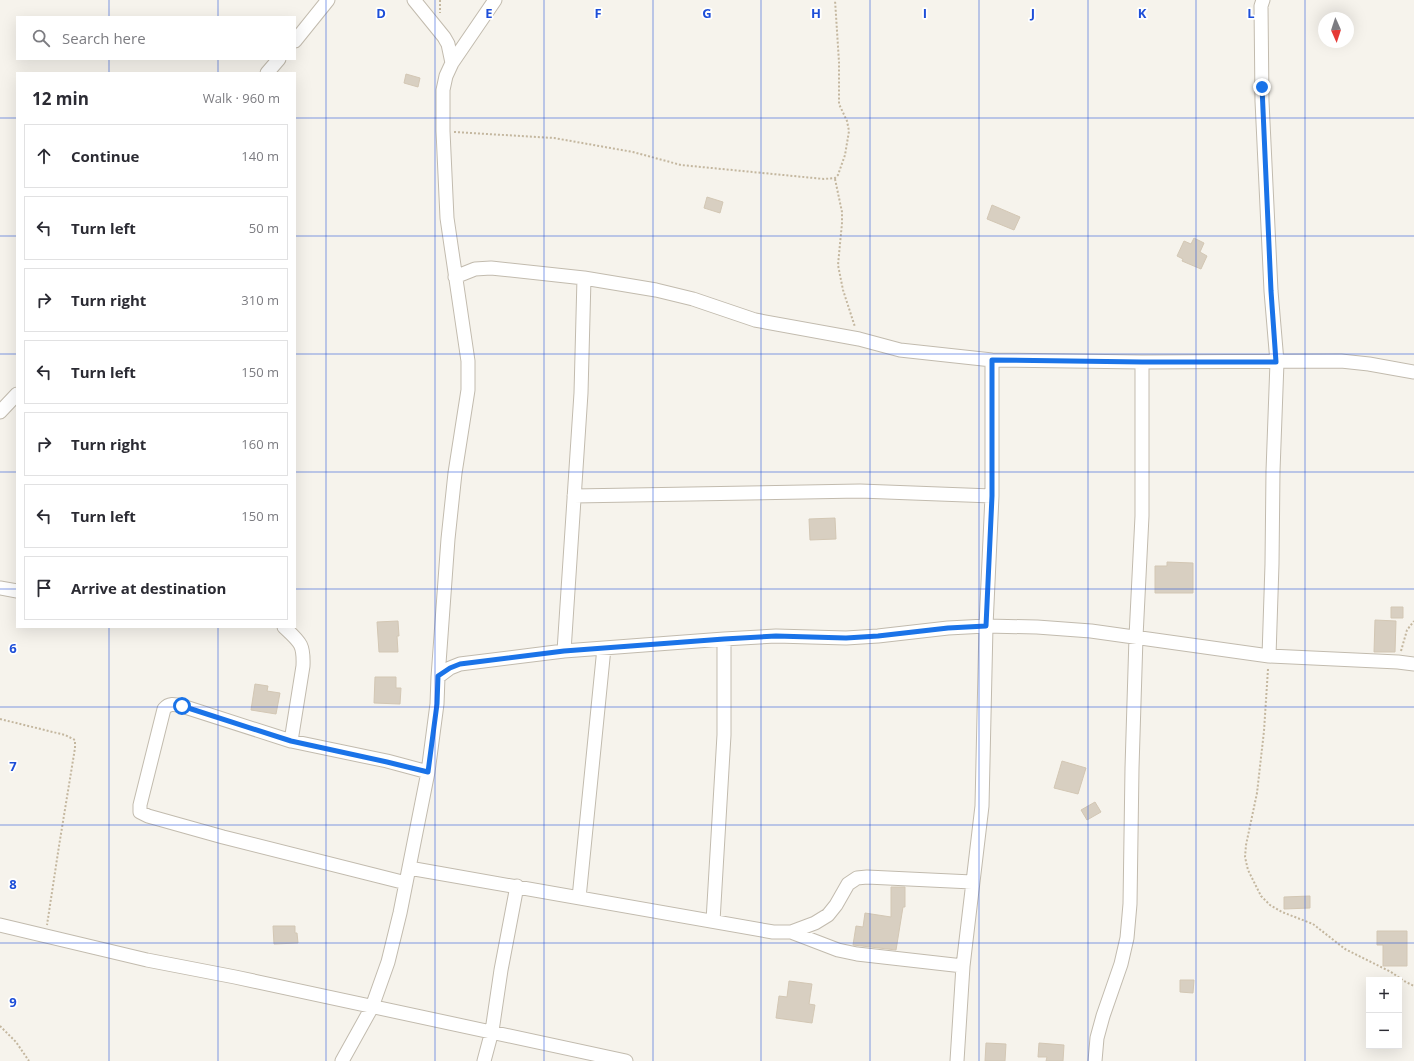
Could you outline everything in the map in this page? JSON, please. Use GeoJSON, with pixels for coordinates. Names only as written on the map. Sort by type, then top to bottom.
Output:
{"type":"FeatureCollection","features":[{"type":"Feature","properties":{"kind":"street"},"geometry":{"type":"LineString","coordinates":[[296,40],[328,0]]}},
{"type":"Feature","properties":{"kind":"street"},"geometry":{"type":"LineString","coordinates":[[414,0],[444,37],[448,44],[452,64]]}},
{"type":"Feature","properties":{"kind":"street"},"geometry":{"type":"LineString","coordinates":[[342,1061],[372,1007],[388,962],[400,913],[418,815],[428,772],[437,704],[454,480],[468,390],[468,360],[447,218],[443,131],[443,90],[446,76],[452,64],[495,0]]}},
{"type":"Feature","properties":{"kind":"street"},"geometry":{"type":"LineString","coordinates":[[1263,0],[1261,14],[1262,101],[1276,362],[1269,656]]}},
{"type":"Feature","properties":{"kind":"street"},"geometry":{"type":"LineString","coordinates":[[268,72],[278,60]]}},
{"type":"Feature","properties":{"kind":"street"},"geometry":{"type":"LineString","coordinates":[[455,277],[475,269],[491,268],[584,278],[656,290],[693,299],[754,320],[859,339],[900,350],[992,360],[1142,362],[1340,361],[1369,364],[1414,372]]}},
{"type":"Feature","properties":{"kind":"street"},"geometry":{"type":"LineString","coordinates":[[564,651],[581,393],[584,278]]}},
{"type":"Feature","properties":{"kind":"street"},"geometry":{"type":"LineString","coordinates":[[957,1061],[972,882],[982,806],[986,626],[992,496],[992,360]]}},
{"type":"Feature","properties":{"kind":"street"},"geometry":{"type":"LineString","coordinates":[[1095,1061],[1097,1038],[1103,1016],[1122,964],[1127,938],[1130,904],[1136,637],[1142,516],[1142,362]]}},
{"type":"Feature","properties":{"kind":"street"},"geometry":{"type":"LineString","coordinates":[[0,412],[16,395]]}},
{"type":"Feature","properties":{"kind":"street"},"geometry":{"type":"LineString","coordinates":[[574,496],[852,491],[992,496]]}},
{"type":"Feature","properties":{"kind":"street"},"geometry":{"type":"LineString","coordinates":[[0,588],[16,591]]}},
{"type":"Feature","properties":{"kind":"street"},"geometry":{"type":"LineString","coordinates":[[438,676],[450,668],[460,664],[564,651],[776,636],[846,638],[948,628],[986,626],[1038,626],[1091,631],[1269,656],[1414,664]]}},
{"type":"Feature","properties":{"kind":"street"},"geometry":{"type":"LineString","coordinates":[[285,628],[302,645],[304,653],[291,741]]}},
{"type":"Feature","properties":{"kind":"street"},"geometry":{"type":"LineString","coordinates":[[713,921],[724,735],[724,639]]}},
{"type":"Feature","properties":{"kind":"street"},"geometry":{"type":"LineString","coordinates":[[579,898],[604,648]]}},
{"type":"Feature","properties":{"kind":"street"},"geometry":{"type":"LineString","coordinates":[[406,883],[222,837],[148,816],[140,812],[140,805],[162,714],[168,705],[174,704],[291,741],[428,772]]}},
{"type":"Feature","properties":{"kind":"street"},"geometry":{"type":"LineString","coordinates":[[409,868],[773,932],[791,932],[815,923],[828,915],[836,905],[848,884],[857,878],[867,877],[972,882]]}},
{"type":"Feature","properties":{"kind":"street"},"geometry":{"type":"LineString","coordinates":[[484,1061],[492,1031],[501,970],[517,886]]}},
{"type":"Feature","properties":{"kind":"street"},"geometry":{"type":"LineString","coordinates":[[0,925],[147,960],[492,1031],[626,1061]]}},
{"type":"Feature","properties":{"kind":"street"},"geometry":{"type":"LineString","coordinates":[[791,932],[838,950],[857,954],[964,966]]}},
{"type":"Feature","properties":{"kind":"path"},"geometry":{"type":"LineString","coordinates":[[443,131],[554,138],[633,152],[681,165],[824,179],[835,178],[838,176],[849,131],[839,104],[839,62],[835,0]]}},
{"type":"Feature","properties":{"kind":"path"},"geometry":{"type":"LineString","coordinates":[[835,178],[842,212],[838,265],[839,272],[843,290],[859,339]]}},
{"type":"Feature","properties":{"kind":"path"},"geometry":{"type":"LineString","coordinates":[[1398,662],[1407,630],[1414,621]]}},
{"type":"Feature","properties":{"kind":"path"},"geometry":{"type":"LineString","coordinates":[[1269,656],[1264,731],[1257,793],[1246,845],[1245,857],[1248,870],[1261,896],[1270,905],[1282,912],[1312,924],[1345,949],[1391,972],[1414,986]]}},
{"type":"Feature","properties":{"kind":"path"},"geometry":{"type":"LineString","coordinates":[[0,719],[65,735],[75,740],[75,748],[58,846],[46,936]]}},
{"type":"Feature","properties":{"kind":"path"},"geometry":{"type":"LineString","coordinates":[[0,1026],[16,1042],[29,1061]]}},
{"type":"Feature","properties":{"kind":"building"},"geometry":{"type":"Polygon","coordinates":[[[406,74],[420,78],[418,87],[404,83],[406,74]]]}},
{"type":"Feature","properties":{"kind":"building"},"geometry":{"type":"Polygon","coordinates":[[[707,197],[723,202],[720,213],[704,208],[707,197]]]}},
{"type":"Feature","properties":{"kind":"building"},"geometry":{"type":"Polygon","coordinates":[[[992,205],[1020,217],[1014,230],[987,219],[992,205]]]}},
{"type":"Feature","properties":{"kind":"building"},"geometry":{"type":"Polygon","coordinates":[[[1194,238],[1204,243],[1200,252],[1207,256],[1201,269],[1182,261],[1183,259],[1177,256],[1184,241],[1191,244],[1194,238]]]}},
{"type":"Feature","properties":{"kind":"building"},"geometry":{"type":"Polygon","coordinates":[[[835,518],[836,539],[810,540],[809,519],[835,518]]]}},
{"type":"Feature","properties":{"kind":"building"},"geometry":{"type":"Polygon","coordinates":[[[1167,562],[1193,563],[1193,593],[1155,593],[1155,566],[1167,566],[1167,562]]]}},
{"type":"Feature","properties":{"kind":"building"},"geometry":{"type":"Polygon","coordinates":[[[1391,607],[1403,607],[1403,618],[1391,618],[1391,607]]]}},
{"type":"Feature","properties":{"kind":"building"},"geometry":{"type":"Polygon","coordinates":[[[1375,620],[1396,621],[1395,652],[1374,652],[1375,620]]]}},
{"type":"Feature","properties":{"kind":"building"},"geometry":{"type":"Polygon","coordinates":[[[398,621],[398,652],[379,652],[377,622],[398,621]]]}},
{"type":"Feature","properties":{"kind":"building"},"geometry":{"type":"Polygon","coordinates":[[[375,677],[396,677],[396,688],[401,688],[400,704],[374,703],[375,677]]]}},
{"type":"Feature","properties":{"kind":"building"},"geometry":{"type":"Polygon","coordinates":[[[255,684],[268,686],[267,691],[280,693],[276,714],[251,710],[255,684]]]}},
{"type":"Feature","properties":{"kind":"building"},"geometry":{"type":"Polygon","coordinates":[[[1062,761],[1086,768],[1078,794],[1054,788],[1062,761]]]}},
{"type":"Feature","properties":{"kind":"building"},"geometry":{"type":"Polygon","coordinates":[[[1095,802],[1101,812],[1087,820],[1081,810],[1095,802]]]}},
{"type":"Feature","properties":{"kind":"building"},"geometry":{"type":"Polygon","coordinates":[[[891,887],[905,887],[905,907],[903,907],[896,950],[853,945],[856,926],[863,927],[865,913],[891,917],[891,887]]]}},
{"type":"Feature","properties":{"kind":"building"},"geometry":{"type":"Polygon","coordinates":[[[1310,896],[1310,908],[1284,909],[1284,897],[1310,896]]]}},
{"type":"Feature","properties":{"kind":"building"},"geometry":{"type":"Polygon","coordinates":[[[273,926],[295,926],[295,933],[297,933],[298,943],[274,944],[273,926]]]}},
{"type":"Feature","properties":{"kind":"building"},"geometry":{"type":"Polygon","coordinates":[[[1377,931],[1407,931],[1407,966],[1383,966],[1383,945],[1377,945],[1377,931]]]}},
{"type":"Feature","properties":{"kind":"building"},"geometry":{"type":"Polygon","coordinates":[[[1180,980],[1194,980],[1193,993],[1180,992],[1180,980]]]}},
{"type":"Feature","properties":{"kind":"building"},"geometry":{"type":"Polygon","coordinates":[[[789,981],[812,984],[809,1004],[815,1005],[812,1023],[776,1018],[779,996],[787,997],[789,981]]]}},
{"type":"Feature","properties":{"kind":"building"},"geometry":{"type":"Polygon","coordinates":[[[986,1043],[1006,1044],[1005,1061],[985,1061],[986,1043]]]}},
{"type":"Feature","properties":{"kind":"building"},"geometry":{"type":"Polygon","coordinates":[[[1039,1043],[1064,1045],[1063,1061],[1046,1061],[1047,1057],[1038,1057],[1039,1043]]]}},
{"type":"Feature","properties":{"kind":"route"},"geometry":{"type":"LineString","coordinates":[[182,706],[291,741],[428,772],[437,704],[438,676],[450,668],[460,664],[504,657],[564,651],[724,639],[776,636],[846,638],[913,633],[948,628],[986,626],[992,496],[992,360],[1276,362],[1262,116],[1262,87]]}}]}
